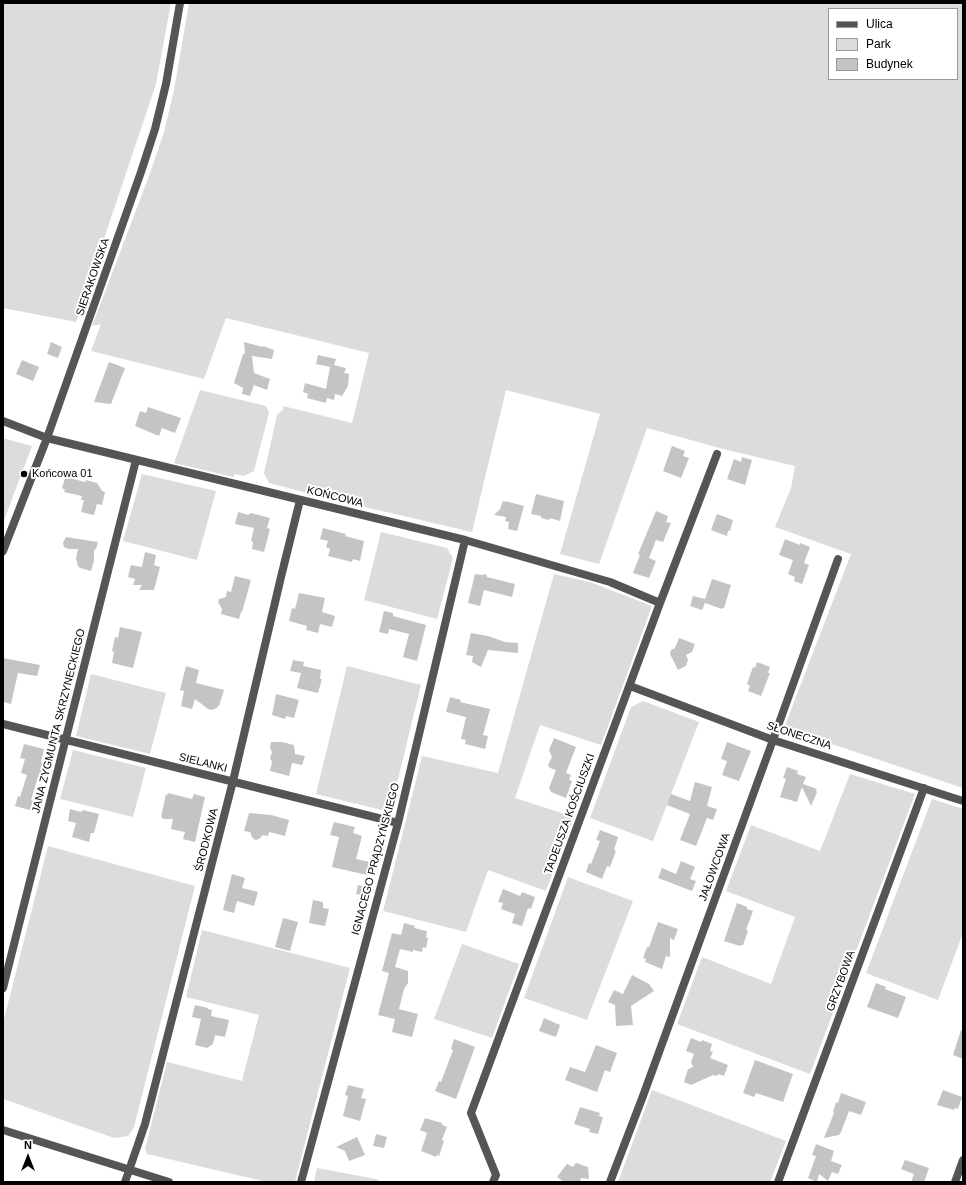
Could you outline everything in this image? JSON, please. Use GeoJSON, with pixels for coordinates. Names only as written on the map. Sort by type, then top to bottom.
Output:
{"type":"FeatureCollection","features":[{"type":"Feature","properties":{"kind":"street","name":"SIERAKOWSKA"},"geometry":{"type":"LineString","coordinates":[[3,552],[47,438],[134,194],[154,130],[166,84],[180,3]]}},
{"type":"Feature","properties":{"kind":"street","name":"KOŃCOWA"},"geometry":{"type":"LineString","coordinates":[[3,421],[47,438],[465,540],[610,582],[660,603]]}},
{"type":"Feature","properties":{"kind":"street","name":"TADEUSZA KOŚCIUSZKI"},"geometry":{"type":"LineString","coordinates":[[493,1182],[496,1175],[471,1113],[660,603],[717,454]]}},
{"type":"Feature","properties":{"kind":"street","name":"JANA ZYGMUNTA SKRZYNECKIEGO"},"geometry":{"type":"LineString","coordinates":[[3,988],[136,460]]}},
{"type":"Feature","properties":{"kind":"street","name":"ŚRODKOWA"},"geometry":{"type":"LineString","coordinates":[[125,1182],[145,1124],[233,782],[300,500]]}},
{"type":"Feature","properties":{"kind":"street","name":"IGNACEGO PRĄDZYŃSKIEGO"},"geometry":{"type":"LineString","coordinates":[[301,1182],[398,823],[465,540]]}},
{"type":"Feature","properties":{"kind":"street","name":"JAŁOWCOWA"},"geometry":{"type":"LineString","coordinates":[[610,1182],[643,1096],[838,559]]}},
{"type":"Feature","properties":{"kind":"street","name":"SŁONECZNA"},"geometry":{"type":"LineString","coordinates":[[630,686],[773,740],[963,801]]}},
{"type":"Feature","properties":{"kind":"street","name":"SIELANKI"},"geometry":{"type":"LineString","coordinates":[[3,724],[398,823]]}},
{"type":"Feature","properties":{"kind":"street","name":"GRZYBOWA"},"geometry":{"type":"LineString","coordinates":[[778,1182],[924,788]]}},
{"type":"Feature","properties":{"kind":"street"},"geometry":{"type":"LineString","coordinates":[[3,1130],[169,1182]]}},
{"type":"Feature","properties":{"kind":"street"},"geometry":{"type":"LineString","coordinates":[[955,1182],[963,1160]]}},
{"type":"Feature","properties":{"kind":"green space"},"geometry":{"type":"Polygon","coordinates":[[[3,3],[171,3],[156,84],[76,322],[3,308],[3,3]]]}},
{"type":"Feature","properties":{"kind":"green space"},"geometry":{"type":"Polygon","coordinates":[[[189,3],[963,3],[963,788],[784,728],[851,554],[775,527],[791,488],[795,466],[727,450],[647,428],[599,564],[560,554],[600,414],[506,390],[472,532],[326,498],[269,483],[264,473],[277,415],[283,410],[283,406],[352,423],[369,353],[226,318],[204,379],[91,351],[101,324],[92,326],[149,176],[164,132],[174,90],[189,3]]]}},
{"type":"Feature","properties":{"kind":"green space"},"geometry":{"type":"Polygon","coordinates":[[[200,390],[266,406],[269,413],[254,471],[244,476],[235,474],[233,477],[174,463],[200,390]]]}},
{"type":"Feature","properties":{"kind":"green space"},"geometry":{"type":"Polygon","coordinates":[[[3,438],[32,446],[3,523],[3,438]]]}},
{"type":"Feature","properties":{"kind":"green space"},"geometry":{"type":"Polygon","coordinates":[[[142,474],[216,491],[197,560],[123,541],[142,474]]]}},
{"type":"Feature","properties":{"kind":"green space"},"geometry":{"type":"Polygon","coordinates":[[[381,532],[447,548],[453,558],[437,619],[364,600],[381,532]]]}},
{"type":"Feature","properties":{"kind":"green space"},"geometry":{"type":"Polygon","coordinates":[[[554,574],[590,582],[652,606],[601,745],[540,725],[515,798],[574,817],[546,891],[488,870],[466,932],[383,911],[422,756],[498,773],[554,574]]]}},
{"type":"Feature","properties":{"kind":"green space"},"geometry":{"type":"Polygon","coordinates":[[[347,666],[421,685],[390,812],[316,794],[347,666]]]}},
{"type":"Feature","properties":{"kind":"green space"},"geometry":{"type":"Polygon","coordinates":[[[91,674],[166,693],[150,754],[76,736],[91,674]]]}},
{"type":"Feature","properties":{"kind":"green space"},"geometry":{"type":"Polygon","coordinates":[[[643,701],[699,722],[653,841],[590,818],[631,707],[643,701]]]}},
{"type":"Feature","properties":{"kind":"green space"},"geometry":{"type":"Polygon","coordinates":[[[73,750],[146,768],[133,817],[60,799],[73,750]]]}},
{"type":"Feature","properties":{"kind":"green space"},"geometry":{"type":"Polygon","coordinates":[[[850,774],[915,794],[810,1074],[677,1024],[702,957],[771,984],[795,917],[726,891],[751,825],[820,851],[850,774]]]}},
{"type":"Feature","properties":{"kind":"green space"},"geometry":{"type":"Polygon","coordinates":[[[932,799],[963,809],[963,933],[938,1000],[866,973],[932,799]]]}},
{"type":"Feature","properties":{"kind":"green space"},"geometry":{"type":"Polygon","coordinates":[[[48,846],[195,886],[134,1127],[128,1136],[114,1138],[3,1099],[3,1023],[48,846]]]}},
{"type":"Feature","properties":{"kind":"green space"},"geometry":{"type":"Polygon","coordinates":[[[568,877],[633,901],[587,1020],[524,998],[568,877]]]}},
{"type":"Feature","properties":{"kind":"green space"},"geometry":{"type":"Polygon","coordinates":[[[202,930],[350,968],[295,1182],[267,1182],[147,1154],[145,1149],[167,1062],[242,1081],[259,1015],[186,997],[202,930]]]}},
{"type":"Feature","properties":{"kind":"green space"},"geometry":{"type":"Polygon","coordinates":[[[462,944],[519,964],[492,1038],[434,1019],[462,944]]]}},
{"type":"Feature","properties":{"kind":"green space"},"geometry":{"type":"Polygon","coordinates":[[[652,1090],[786,1141],[770,1182],[618,1182],[652,1090]]]}},
{"type":"Feature","properties":{"kind":"green space"},"geometry":{"type":"Polygon","coordinates":[[[317,1168],[376,1179],[381,1182],[314,1182],[317,1168]]]}},
{"type":"Feature","properties":{"kind":"building"},"geometry":{"type":"Polygon","coordinates":[[[51,342],[62,347],[58,358],[47,354],[51,342]]]}},
{"type":"Feature","properties":{"kind":"building"},"geometry":{"type":"Polygon","coordinates":[[[244,342],[274,350],[272,359],[252,356],[254,373],[270,379],[267,390],[254,385],[250,396],[242,394],[243,388],[234,383],[243,354],[245,354],[244,342]]]}},
{"type":"Feature","properties":{"kind":"building"},"geometry":{"type":"Polygon","coordinates":[[[318,355],[336,359],[334,365],[346,368],[344,373],[349,374],[348,386],[342,396],[335,394],[334,400],[327,398],[326,403],[307,398],[308,394],[303,392],[305,383],[326,389],[330,367],[316,364],[318,355]]]}},
{"type":"Feature","properties":{"kind":"building"},"geometry":{"type":"Polygon","coordinates":[[[22,360],[39,367],[33,381],[16,374],[22,360]]]}},
{"type":"Feature","properties":{"kind":"building"},"geometry":{"type":"Polygon","coordinates":[[[109,362],[125,368],[111,404],[94,402],[109,362]]]}},
{"type":"Feature","properties":{"kind":"building"},"geometry":{"type":"Polygon","coordinates":[[[148,407],[181,418],[175,433],[162,428],[159,436],[135,426],[140,411],[146,413],[148,407]]]}},
{"type":"Feature","properties":{"kind":"building"},"geometry":{"type":"Polygon","coordinates":[[[672,446],[685,451],[683,456],[689,458],[681,478],[663,471],[672,446]]]}},
{"type":"Feature","properties":{"kind":"building"},"geometry":{"type":"Polygon","coordinates":[[[742,457],[752,460],[745,485],[727,479],[734,459],[741,462],[742,457]]]}},
{"type":"Feature","properties":{"kind":"building"},"geometry":{"type":"Polygon","coordinates":[[[66,477],[85,482],[86,480],[97,483],[102,491],[105,492],[102,505],[97,504],[94,515],[81,512],[84,500],[81,500],[82,496],[64,492],[65,490],[62,488],[66,477]]]}},
{"type":"Feature","properties":{"kind":"building"},"geometry":{"type":"Polygon","coordinates":[[[536,494],[564,501],[560,521],[550,518],[549,520],[541,518],[541,516],[531,514],[536,494]]]}},
{"type":"Feature","properties":{"kind":"building"},"geometry":{"type":"Polygon","coordinates":[[[503,501],[524,506],[517,531],[508,529],[509,522],[505,521],[506,517],[494,515],[500,509],[503,501]]]}},
{"type":"Feature","properties":{"kind":"building"},"geometry":{"type":"Polygon","coordinates":[[[656,511],[668,516],[666,522],[671,523],[663,542],[656,540],[649,558],[656,561],[649,578],[633,573],[640,555],[638,554],[656,511]]]}},
{"type":"Feature","properties":{"kind":"building"},"geometry":{"type":"Polygon","coordinates":[[[238,512],[248,515],[251,513],[270,518],[267,528],[270,529],[264,552],[252,549],[253,542],[251,541],[254,528],[235,524],[238,512]]]}},
{"type":"Feature","properties":{"kind":"building"},"geometry":{"type":"Polygon","coordinates":[[[717,514],[733,520],[727,536],[711,530],[717,514]]]}},
{"type":"Feature","properties":{"kind":"building"},"geometry":{"type":"Polygon","coordinates":[[[323,528],[346,534],[345,536],[364,541],[360,561],[353,559],[352,562],[328,556],[330,549],[326,547],[328,541],[320,539],[323,528]]]}},
{"type":"Feature","properties":{"kind":"building"},"geometry":{"type":"Polygon","coordinates":[[[66,537],[98,542],[96,549],[94,550],[94,561],[91,571],[78,566],[76,558],[78,549],[68,549],[64,547],[63,543],[66,537]]]}},
{"type":"Feature","properties":{"kind":"building"},"geometry":{"type":"Polygon","coordinates":[[[785,539],[810,547],[804,563],[809,565],[802,584],[794,581],[795,577],[788,574],[793,560],[779,555],[785,539]]]}},
{"type":"Feature","properties":{"kind":"building"},"geometry":{"type":"Polygon","coordinates":[[[145,552],[156,555],[154,565],[160,567],[154,590],[139,590],[142,585],[133,585],[135,579],[128,577],[131,565],[142,567],[145,552]]]}},
{"type":"Feature","properties":{"kind":"building"},"geometry":{"type":"Polygon","coordinates":[[[475,574],[486,574],[487,577],[515,584],[512,597],[484,590],[480,606],[468,603],[475,574]]]}},
{"type":"Feature","properties":{"kind":"building"},"geometry":{"type":"Polygon","coordinates":[[[235,576],[251,580],[239,619],[221,614],[222,609],[218,602],[219,599],[226,597],[227,591],[231,592],[235,576]]]}},
{"type":"Feature","properties":{"kind":"building"},"geometry":{"type":"Polygon","coordinates":[[[712,579],[731,585],[724,608],[722,609],[705,603],[702,610],[690,606],[693,596],[705,599],[712,579]]]}},
{"type":"Feature","properties":{"kind":"building"},"geometry":{"type":"Polygon","coordinates":[[[299,593],[325,598],[322,612],[335,616],[332,627],[320,624],[318,633],[306,630],[307,626],[289,621],[292,608],[295,609],[299,593]]]}},
{"type":"Feature","properties":{"kind":"building"},"geometry":{"type":"Polygon","coordinates":[[[384,611],[393,613],[393,616],[426,625],[417,661],[403,657],[409,634],[389,629],[388,634],[379,632],[384,611]]]}},
{"type":"Feature","properties":{"kind":"building"},"geometry":{"type":"Polygon","coordinates":[[[120,627],[142,632],[133,668],[112,663],[114,652],[112,651],[115,637],[118,638],[120,627]]]}},
{"type":"Feature","properties":{"kind":"building"},"geometry":{"type":"Polygon","coordinates":[[[471,633],[488,636],[505,642],[518,643],[518,653],[488,650],[481,667],[472,662],[473,656],[466,655],[471,633]]]}},
{"type":"Feature","properties":{"kind":"building"},"geometry":{"type":"Polygon","coordinates":[[[679,638],[695,644],[692,652],[686,655],[688,660],[686,666],[678,670],[670,654],[671,650],[675,648],[679,638]]]}},
{"type":"Feature","properties":{"kind":"building"},"geometry":{"type":"Polygon","coordinates":[[[3,658],[40,665],[37,676],[18,673],[11,704],[3,702],[3,658]]]}},
{"type":"Feature","properties":{"kind":"building"},"geometry":{"type":"Polygon","coordinates":[[[293,660],[304,662],[303,666],[321,670],[320,679],[322,679],[318,693],[297,688],[301,673],[290,671],[293,660]]]}},
{"type":"Feature","properties":{"kind":"building"},"geometry":{"type":"Polygon","coordinates":[[[757,662],[770,667],[768,673],[770,673],[761,696],[748,691],[750,686],[747,684],[753,667],[755,668],[757,662]]]}},
{"type":"Feature","properties":{"kind":"building"},"geometry":{"type":"Polygon","coordinates":[[[186,666],[199,670],[196,683],[224,690],[217,708],[212,710],[208,709],[195,699],[192,709],[181,706],[184,691],[180,690],[186,666]]]}},
{"type":"Feature","properties":{"kind":"building"},"geometry":{"type":"Polygon","coordinates":[[[276,694],[299,700],[294,718],[286,716],[285,719],[272,715],[276,694]]]}},
{"type":"Feature","properties":{"kind":"building"},"geometry":{"type":"Polygon","coordinates":[[[450,697],[461,700],[460,702],[490,709],[483,735],[488,736],[485,749],[465,744],[466,740],[461,739],[466,717],[446,712],[450,697]]]}},
{"type":"Feature","properties":{"kind":"building"},"geometry":{"type":"Polygon","coordinates":[[[554,738],[576,747],[566,773],[571,775],[569,780],[572,781],[566,798],[551,792],[549,788],[556,770],[550,768],[548,765],[552,757],[549,750],[554,738]]]}},
{"type":"Feature","properties":{"kind":"building"},"geometry":{"type":"Polygon","coordinates":[[[271,742],[282,742],[294,745],[295,754],[305,756],[302,765],[292,763],[289,776],[270,771],[272,762],[270,758],[272,752],[270,748],[271,742]]]}},
{"type":"Feature","properties":{"kind":"building"},"geometry":{"type":"Polygon","coordinates":[[[727,742],[751,751],[739,781],[722,775],[727,761],[721,759],[727,742]]]}},
{"type":"Feature","properties":{"kind":"building"},"geometry":{"type":"Polygon","coordinates":[[[24,744],[44,749],[41,762],[44,763],[31,800],[33,801],[30,810],[15,806],[18,796],[20,797],[27,775],[21,773],[25,759],[20,758],[24,744]]]}},
{"type":"Feature","properties":{"kind":"building"},"geometry":{"type":"Polygon","coordinates":[[[787,767],[798,771],[797,774],[806,777],[803,784],[817,789],[811,806],[802,787],[797,802],[780,797],[786,779],[783,778],[787,767]]]}},
{"type":"Feature","properties":{"kind":"building"},"geometry":{"type":"Polygon","coordinates":[[[695,782],[712,787],[707,806],[717,809],[713,820],[707,818],[696,846],[680,840],[690,814],[667,805],[671,794],[690,801],[695,782]]]}},
{"type":"Feature","properties":{"kind":"building"},"geometry":{"type":"Polygon","coordinates":[[[168,793],[192,799],[194,794],[205,797],[195,842],[183,839],[185,832],[171,829],[173,819],[163,819],[161,817],[166,794],[168,795],[168,793]]]}},
{"type":"Feature","properties":{"kind":"building"},"geometry":{"type":"Polygon","coordinates":[[[70,809],[81,812],[83,810],[99,814],[94,833],[91,833],[89,842],[72,837],[76,823],[68,821],[70,809]]]}},
{"type":"Feature","properties":{"kind":"building"},"geometry":{"type":"Polygon","coordinates":[[[249,813],[271,815],[289,820],[285,836],[269,832],[268,836],[263,835],[259,839],[255,840],[250,832],[244,831],[249,813]]]}},
{"type":"Feature","properties":{"kind":"building"},"geometry":{"type":"Polygon","coordinates":[[[334,822],[355,827],[353,833],[362,836],[356,859],[370,862],[367,875],[332,867],[339,837],[330,835],[334,822]]]}},
{"type":"Feature","properties":{"kind":"building"},"geometry":{"type":"Polygon","coordinates":[[[600,830],[618,837],[614,850],[616,851],[610,867],[607,866],[602,879],[586,872],[589,863],[591,864],[600,841],[596,840],[600,830]]]}},
{"type":"Feature","properties":{"kind":"building"},"geometry":{"type":"Polygon","coordinates":[[[681,861],[695,867],[690,879],[696,881],[692,891],[658,878],[662,868],[676,874],[681,861]]]}},
{"type":"Feature","properties":{"kind":"building"},"geometry":{"type":"Polygon","coordinates":[[[232,874],[245,878],[242,888],[258,892],[254,906],[237,901],[234,913],[223,910],[232,874]]]}},
{"type":"Feature","properties":{"kind":"building"},"geometry":{"type":"Polygon","coordinates":[[[358,885],[371,888],[369,897],[356,894],[358,885]]]}},
{"type":"Feature","properties":{"kind":"building"},"geometry":{"type":"Polygon","coordinates":[[[503,889],[520,896],[522,892],[535,897],[531,909],[528,908],[522,926],[512,923],[515,914],[501,909],[503,903],[498,902],[503,889]]]}},
{"type":"Feature","properties":{"kind":"building"},"geometry":{"type":"Polygon","coordinates":[[[313,900],[323,902],[323,908],[329,909],[325,926],[309,923],[313,900]]]}},
{"type":"Feature","properties":{"kind":"building"},"geometry":{"type":"Polygon","coordinates":[[[737,903],[753,911],[746,930],[748,931],[743,945],[740,946],[724,941],[737,903]]]}},
{"type":"Feature","properties":{"kind":"building"},"geometry":{"type":"Polygon","coordinates":[[[283,918],[298,922],[290,951],[275,947],[283,918]]]}},
{"type":"Feature","properties":{"kind":"building"},"geometry":{"type":"Polygon","coordinates":[[[658,922],[678,929],[674,940],[670,938],[670,957],[666,956],[662,969],[645,962],[646,959],[643,958],[647,947],[649,947],[658,922]]]}},
{"type":"Feature","properties":{"kind":"building"},"geometry":{"type":"Polygon","coordinates":[[[404,923],[415,926],[414,928],[427,931],[426,937],[428,938],[426,948],[423,947],[422,952],[413,950],[413,952],[400,949],[395,967],[408,971],[408,983],[404,989],[399,1009],[418,1014],[412,1037],[392,1032],[395,1019],[378,1015],[389,973],[382,971],[392,933],[401,935],[404,923]]]}},
{"type":"Feature","properties":{"kind":"building"},"geometry":{"type":"Polygon","coordinates":[[[632,975],[649,984],[654,991],[631,1006],[633,1025],[616,1026],[615,1005],[608,1002],[614,990],[623,994],[632,975]]]}},
{"type":"Feature","properties":{"kind":"building"},"geometry":{"type":"Polygon","coordinates":[[[876,983],[886,987],[885,989],[906,997],[898,1018],[867,1007],[876,983]]]}},
{"type":"Feature","properties":{"kind":"building"},"geometry":{"type":"Polygon","coordinates":[[[195,1005],[212,1010],[211,1016],[229,1020],[225,1037],[215,1035],[213,1044],[207,1048],[195,1045],[201,1019],[192,1017],[195,1005]]]}},
{"type":"Feature","properties":{"kind":"building"},"geometry":{"type":"Polygon","coordinates":[[[544,1018],[560,1025],[556,1037],[539,1031],[544,1018]]]}},
{"type":"Feature","properties":{"kind":"building"},"geometry":{"type":"Polygon","coordinates":[[[961,1030],[963,1030],[963,1059],[953,1055],[961,1030]]]}},
{"type":"Feature","properties":{"kind":"building"},"geometry":{"type":"Polygon","coordinates":[[[691,1038],[712,1044],[710,1051],[713,1052],[710,1058],[728,1065],[724,1076],[718,1074],[717,1076],[713,1075],[691,1085],[684,1082],[688,1069],[693,1067],[691,1062],[694,1054],[686,1051],[691,1038]]]}},
{"type":"Feature","properties":{"kind":"building"},"geometry":{"type":"Polygon","coordinates":[[[454,1039],[475,1047],[456,1099],[435,1091],[439,1081],[441,1082],[453,1050],[451,1049],[454,1039]]]}},
{"type":"Feature","properties":{"kind":"building"},"geometry":{"type":"Polygon","coordinates":[[[596,1045],[617,1053],[610,1072],[605,1070],[597,1092],[565,1080],[570,1067],[585,1072],[596,1045]]]}},
{"type":"Feature","properties":{"kind":"building"},"geometry":{"type":"Polygon","coordinates":[[[755,1060],[793,1074],[783,1102],[756,1093],[754,1097],[743,1093],[755,1060]]]}},
{"type":"Feature","properties":{"kind":"building"},"geometry":{"type":"Polygon","coordinates":[[[348,1085],[364,1089],[361,1098],[366,1099],[360,1121],[343,1116],[348,1096],[345,1095],[348,1085]]]}},
{"type":"Feature","properties":{"kind":"building"},"geometry":{"type":"Polygon","coordinates":[[[943,1090],[962,1097],[958,1109],[955,1108],[954,1110],[937,1105],[943,1090]]]}},
{"type":"Feature","properties":{"kind":"building"},"geometry":{"type":"Polygon","coordinates":[[[841,1093],[866,1102],[861,1115],[849,1111],[839,1135],[824,1138],[834,1113],[836,1102],[838,1103],[841,1093]]]}},
{"type":"Feature","properties":{"kind":"building"},"geometry":{"type":"Polygon","coordinates":[[[580,1107],[600,1113],[599,1116],[603,1117],[598,1134],[589,1132],[590,1129],[574,1124],[580,1107]]]}},
{"type":"Feature","properties":{"kind":"building"},"geometry":{"type":"Polygon","coordinates":[[[425,1118],[442,1123],[442,1125],[447,1127],[442,1140],[444,1141],[439,1156],[436,1155],[436,1157],[421,1151],[427,1133],[420,1130],[425,1118]]]}},
{"type":"Feature","properties":{"kind":"building"},"geometry":{"type":"Polygon","coordinates":[[[376,1134],[387,1137],[384,1148],[373,1146],[376,1134]]]}},
{"type":"Feature","properties":{"kind":"building"},"geometry":{"type":"Polygon","coordinates":[[[357,1137],[365,1155],[349,1161],[345,1151],[336,1147],[357,1137]]]}},
{"type":"Feature","properties":{"kind":"building"},"geometry":{"type":"Polygon","coordinates":[[[816,1144],[834,1151],[831,1161],[842,1165],[838,1174],[832,1172],[828,1181],[819,1174],[817,1182],[808,1178],[816,1156],[812,1155],[816,1144]]]}},
{"type":"Feature","properties":{"kind":"building"},"geometry":{"type":"Polygon","coordinates":[[[905,1160],[929,1168],[924,1182],[911,1182],[914,1174],[901,1169],[905,1160]]]}},
{"type":"Feature","properties":{"kind":"building"},"geometry":{"type":"Polygon","coordinates":[[[576,1163],[588,1167],[589,1179],[581,1178],[580,1182],[564,1182],[557,1177],[567,1164],[573,1167],[576,1163]]]}},
{"type":"Feature","properties":{"kind":"place","name":"Końcowa 01"},"geometry":{"type":"Point","coordinates":[24,474]}}]}
